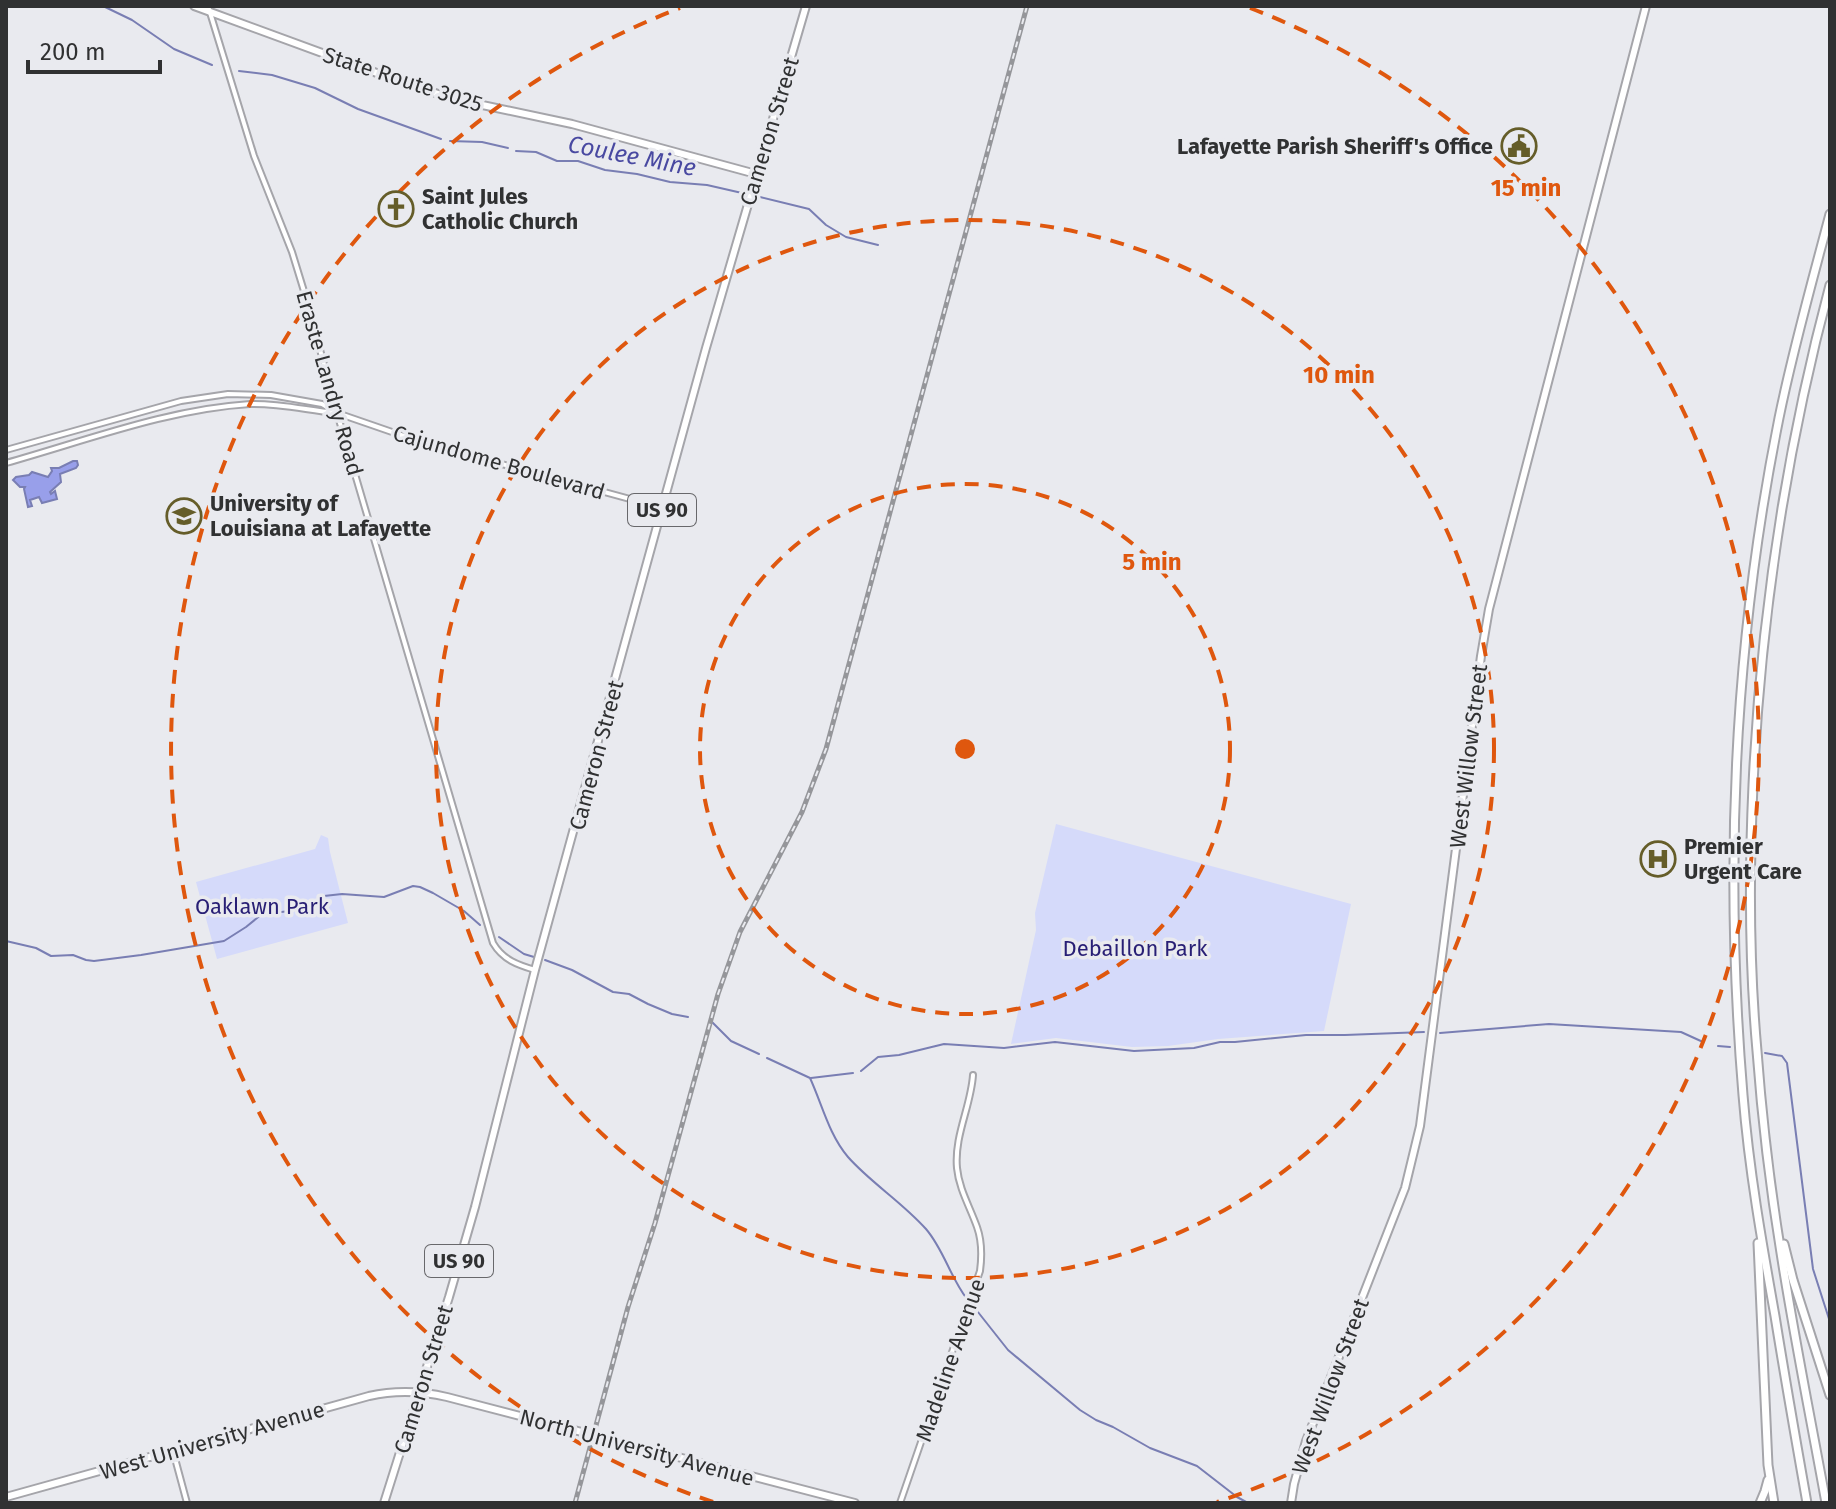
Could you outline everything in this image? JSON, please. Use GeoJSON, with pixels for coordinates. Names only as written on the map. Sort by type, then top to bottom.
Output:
{"type":"FeatureCollection","features":[{"type":"Feature","properties":{"kind":"highway"},"geometry":{"type":"LineString","coordinates":[[1760,1503],[1768,1483],[1768,1465],[1761,1291],[1736,995],[1734,810],[1741,688],[1751,590],[1779,417],[1830,214]]}},
{"type":"Feature","properties":{"kind":"highway"},"geometry":{"type":"LineString","coordinates":[[1826,1503],[1781,1256],[1772,1185],[1757,1050],[1751,846],[1759,680],[1770,577],[1809,367],[1830,285]]}},
{"type":"Feature","properties":{"kind":"highway"},"geometry":{"type":"LineString","coordinates":[[1772,1185],[1793,1280],[1830,1395]]}},
{"type":"Feature","properties":{"kind":"highway"},"geometry":{"type":"LineString","coordinates":[[1754,1197],[1807,1499]]}},
{"type":"Feature","properties":{"kind":"highway"},"geometry":{"type":"LineString","coordinates":[[1768,1465],[1774,1503]]}},
{"type":"Feature","properties":{"kind":"main road","name":"State Route 3025"},"geometry":{"type":"LineString","coordinates":[[194,6],[427,91],[471,104],[583,126],[756,174]]}},
{"type":"Feature","properties":{"kind":"main road","name":"Cameron Street"},"geometry":{"type":"LineString","coordinates":[[384,1503],[475,1207],[535,970],[756,174],[806,6]]}},
{"type":"Feature","properties":{"kind":"main road","name":"West Willow Street"},"geometry":{"type":"LineString","coordinates":[[1291,1503],[1306,1441],[1400,1203],[1414,1157],[1487,620],[1646,6]]}},
{"type":"Feature","properties":{"kind":"main road","name":"West University Avenue"},"geometry":{"type":"LineString","coordinates":[[6,1497],[369,1396],[419,1392]]}},
{"type":"Feature","properties":{"kind":"main road","name":"North University Avenue"},"geometry":{"type":"LineString","coordinates":[[419,1392],[855,1503]]}},
{"type":"Feature","properties":{"kind":"street","name":"Eraste Landry Road"},"geometry":{"type":"LineString","coordinates":[[209,9],[254,156],[294,259],[493,943],[506,959],[535,970]]}},
{"type":"Feature","properties":{"kind":"street","name":"Cajundome Boulevard"},"geometry":{"type":"LineString","coordinates":[[6,450],[169,405],[218,395],[281,396],[322,404],[337,413]]}},
{"type":"Feature","properties":{"kind":"street","name":"Cajundome Boulevard"},"geometry":{"type":"LineString","coordinates":[[6,463],[197,410],[252,404],[289,406],[337,413],[421,442],[663,508]]}},
{"type":"Feature","properties":{"kind":"street","name":"Madeline Avenue"},"geometry":{"type":"LineString","coordinates":[[900,1503],[980,1271],[978,1230],[959,1183],[956,1164],[973,1075]]}},
{"type":"Feature","properties":{"kind":"street"},"geometry":{"type":"LineString","coordinates":[[173,1450],[187,1503]]}},
{"type":"Feature","properties":{"kind":"green space","name":"Debaillon Park"},"geometry":{"type":"Polygon","coordinates":[[[1056,824],[1351,904],[1324,1031],[1168,1046],[1132,1047],[1056,1038],[1011,1044],[1036,930],[1035,913],[1056,824]]]}},
{"type":"Feature","properties":{"kind":"green space","name":"Oaklawn Park"},"geometry":{"type":"Polygon","coordinates":[[[321,835],[328,838],[348,923],[217,959],[196,882],[315,849],[321,835]]]}},
{"type":"Feature","properties":{"kind":"water"},"geometry":{"type":"Polygon","coordinates":[[[77,461],[76,468],[60,474],[61,482],[50,492],[55,491],[57,499],[42,503],[39,497],[30,500],[32,506],[28,507],[25,487],[20,487],[13,480],[32,472],[48,477],[51,468],[59,468],[77,461]]]}},
{"type":"Feature","properties":{"kind":"waterway","name":"Coulee Mine"},"geometry":{"type":"LineString","coordinates":[[103,6],[132,20],[174,49],[212,65]]}},
{"type":"Feature","properties":{"kind":"waterway","name":"Coulee Mine"},"geometry":{"type":"LineString","coordinates":[[239,71],[272,75],[315,88],[358,109],[441,139]]}},
{"type":"Feature","properties":{"kind":"waterway","name":"Coulee Mine"},"geometry":{"type":"LineString","coordinates":[[450,141],[482,142],[508,148]]}},
{"type":"Feature","properties":{"kind":"waterway","name":"Coulee Mine"},"geometry":{"type":"LineString","coordinates":[[516,151],[536,152],[557,161],[578,161],[605,170],[742,193]]}},
{"type":"Feature","properties":{"kind":"waterway","name":"Coulee Mine"},"geometry":{"type":"LineString","coordinates":[[760,197],[809,209],[826,225],[846,237],[878,245]]}},
{"type":"Feature","properties":{"kind":"waterway"},"geometry":{"type":"LineString","coordinates":[[6,941],[36,948],[51,956],[73,955],[94,961],[141,955],[224,941],[262,914],[300,910],[324,896],[384,897],[413,886],[433,893],[464,911],[480,925]]}},
{"type":"Feature","properties":{"kind":"waterway"},"geometry":{"type":"LineString","coordinates":[[499,937],[534,957]]}},
{"type":"Feature","properties":{"kind":"waterway"},"geometry":{"type":"LineString","coordinates":[[545,960],[572,970],[613,992],[629,994],[672,1014],[688,1017]]}},
{"type":"Feature","properties":{"kind":"waterway"},"geometry":{"type":"LineString","coordinates":[[712,1022],[731,1041],[759,1054]]}},
{"type":"Feature","properties":{"kind":"waterway"},"geometry":{"type":"LineString","coordinates":[[1440,1033],[1549,1024],[1681,1032],[1703,1042]]}},
{"type":"Feature","properties":{"kind":"waterway"},"geometry":{"type":"LineString","coordinates":[[861,1071],[878,1057],[944,1044],[1004,1048],[1055,1042],[1134,1051],[1194,1048],[1220,1042],[1306,1035],[1424,1032]]}},
{"type":"Feature","properties":{"kind":"waterway"},"geometry":{"type":"LineString","coordinates":[[1718,1046],[1730,1047]]}},
{"type":"Feature","properties":{"kind":"waterway"},"geometry":{"type":"LineString","coordinates":[[1765,1053],[1782,1056],[1787,1063],[1813,1269],[1830,1322]]}},
{"type":"Feature","properties":{"kind":"waterway"},"geometry":{"type":"LineString","coordinates":[[767,1058],[810,1078],[841,1148],[926,1229],[967,1299]]}},
{"type":"Feature","properties":{"kind":"waterway"},"geometry":{"type":"LineString","coordinates":[[811,1078],[853,1073]]}},
{"type":"Feature","properties":{"kind":"waterway"},"geometry":{"type":"LineString","coordinates":[[974,1307],[1008,1350],[1080,1410],[1150,1448],[1197,1466],[1248,1503]]}},
{"type":"Feature","properties":{"kind":"railway"},"geometry":{"type":"LineString","coordinates":[[575,1503],[718,994],[740,932],[802,812],[826,749],[1027,6]]}},
{"type":"Feature","properties":{"kind":"place","name":"Lafayette Parish Sheriff's Office"},"geometry":{"type":"Point","coordinates":[1519,146]}},
{"type":"Feature","properties":{"kind":"place","name":"Saint Jules Catholic Church"},"geometry":{"type":"Point","coordinates":[396,209]}},
{"type":"Feature","properties":{"kind":"place","name":"University of Louisiana at Lafayette"},"geometry":{"type":"Point","coordinates":[184,516]}},
{"type":"Feature","properties":{"kind":"place","name":"Premier Urgent Care"},"geometry":{"type":"Point","coordinates":[1658,859]}}]}
